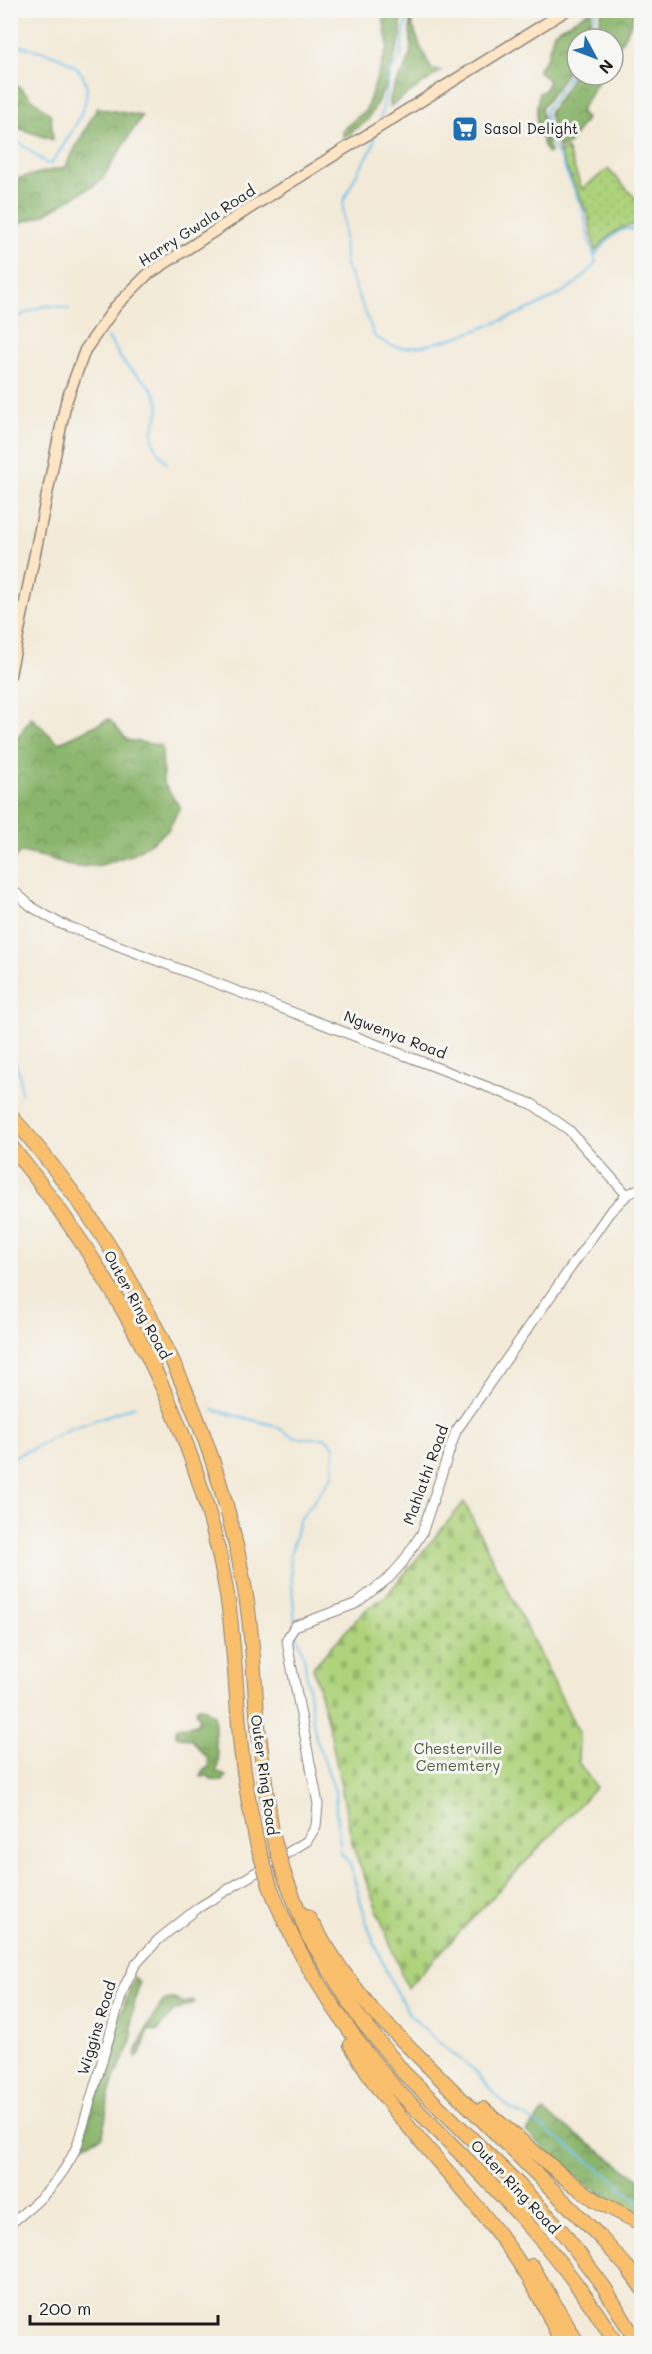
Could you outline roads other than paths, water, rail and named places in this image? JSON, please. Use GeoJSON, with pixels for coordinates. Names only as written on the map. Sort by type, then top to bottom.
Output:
{"type":"FeatureCollection","features":[{"type":"Feature","properties":{"kind":"highway","name":"Outer Ring Road"},"geometry":{"type":"LineString","coordinates":[[10,1115],[56,1170],[84,1209],[151,1319],[197,1419],[224,1498],[238,1556],[250,1624],[258,1725],[272,1833],[294,1899],[309,1935],[358,2016],[380,2044],[404,2073],[516,2182],[561,2230],[604,2288],[638,2343]]}},
{"type":"Feature","properties":{"kind":"highway","name":"Outer Ring Road"},"geometry":{"type":"LineString","coordinates":[[10,1145],[43,1186],[102,1272],[148,1358],[183,1435],[207,1507],[227,1596],[246,1784],[257,1843],[282,1917],[313,1975],[353,2035],[395,2088],[511,2206],[561,2262],[616,2343]]}},
{"type":"Feature","properties":{"kind":"highway"},"geometry":{"type":"LineString","coordinates":[[294,1899],[343,1972],[374,2011],[599,2236],[627,2267],[642,2288]]}},
{"type":"Feature","properties":{"kind":"highway"},"geometry":{"type":"LineString","coordinates":[[313,1975],[325,2006],[386,2098],[471,2197],[523,2267],[554,2323],[561,2343]]}},
{"type":"Feature","properties":{"kind":"highway"},"geometry":{"type":"LineString","coordinates":[[443,2080],[487,2112],[569,2181],[597,2201],[642,2224]]}},
{"type":"Feature","properties":{"kind":"highway"},"geometry":{"type":"LineString","coordinates":[[422,2140],[470,2189],[521,2249],[578,2343]]}},
{"type":"Feature","properties":{"kind":"main road","name":"Harry Gwala Road"},"geometry":{"type":"LineString","coordinates":[[10,675],[66,402],[85,350],[116,306],[147,275],[567,10]]}},
{"type":"Feature","properties":{"kind":"street","name":"Ngwenya Road"},"geometry":{"type":"LineString","coordinates":[[10,888],[46,916],[532,1104],[569,1130],[627,1195]]}},
{"type":"Feature","properties":{"kind":"street","name":"Mahlathi Road"},"geometry":{"type":"LineString","coordinates":[[313,1834],[319,1815],[318,1804],[287,1642],[291,1631],[300,1624],[320,1619],[355,1604],[388,1578],[403,1562],[418,1541],[456,1431],[609,1213],[627,1195],[642,1187]]}},
{"type":"Feature","properties":{"kind":"street","name":"Wiggins Road"},"geometry":{"type":"LineString","coordinates":[[10,2224],[53,2188],[72,2158],[123,1990],[135,1965],[158,1940],[190,1913],[217,1894],[297,1848],[313,1834]]}},
{"type":"Feature","properties":{"kind":"waterway"},"geometry":{"type":"LineString","coordinates":[[380,122],[390,72],[400,58],[408,10]]}},
{"type":"Feature","properties":{"kind":"waterway"},"geometry":{"type":"LineString","coordinates":[[594,27],[596,10]]}},
{"type":"Feature","properties":{"kind":"waterway"},"geometry":{"type":"LineString","coordinates":[[10,44],[42,51],[65,60],[79,71],[86,83],[86,99],[79,117],[68,139],[51,164],[47,164],[20,143],[10,142]]}},
{"type":"Feature","properties":{"kind":"waterway"},"geometry":{"type":"LineString","coordinates":[[376,133],[372,149],[343,202],[345,262],[375,337],[393,346],[411,347],[449,339],[493,324],[545,302],[580,280],[596,262],[584,212],[551,143],[545,111],[565,83]]}},
{"type":"Feature","properties":{"kind":"waterway"},"geometry":{"type":"LineString","coordinates":[[594,256],[611,237],[622,230],[633,230],[642,235]]}},
{"type":"Feature","properties":{"kind":"waterway"},"geometry":{"type":"LineString","coordinates":[[10,320],[44,306],[69,309]]}},
{"type":"Feature","properties":{"kind":"waterway"},"geometry":{"type":"LineString","coordinates":[[107,337],[125,364],[147,383],[157,398],[159,406],[152,433],[153,441],[167,463]]}},
{"type":"Feature","properties":{"kind":"waterway"},"geometry":{"type":"LineString","coordinates":[[10,1050],[20,1076],[21,1094]]}},
{"type":"Feature","properties":{"kind":"waterway"},"geometry":{"type":"LineString","coordinates":[[10,1458],[64,1431],[135,1406]]}},
{"type":"Feature","properties":{"kind":"waterway"},"geometry":{"type":"LineString","coordinates":[[213,1410],[273,1425],[295,1438],[325,1438],[334,1445],[333,1475],[299,1521],[290,1557],[295,1623]]}},
{"type":"Feature","properties":{"kind":"waterway"},"geometry":{"type":"LineString","coordinates":[[296,1632],[304,1657],[315,1735],[335,1791],[341,1853],[350,1864],[368,1927],[389,1977],[409,2014],[438,2042],[473,2069],[504,2104],[545,2129],[610,2177],[642,2205]]}},
{"type":"Feature","properties":{"kind":"place","name":"Sasol Delight"},"geometry":{"type":"Point","coordinates":[465,129]}},
{"type":"Feature","properties":{"kind":"park label","name":"Chesterville Cememtery"},"geometry":{"type":"Point","coordinates":[458,1758]}}]}
